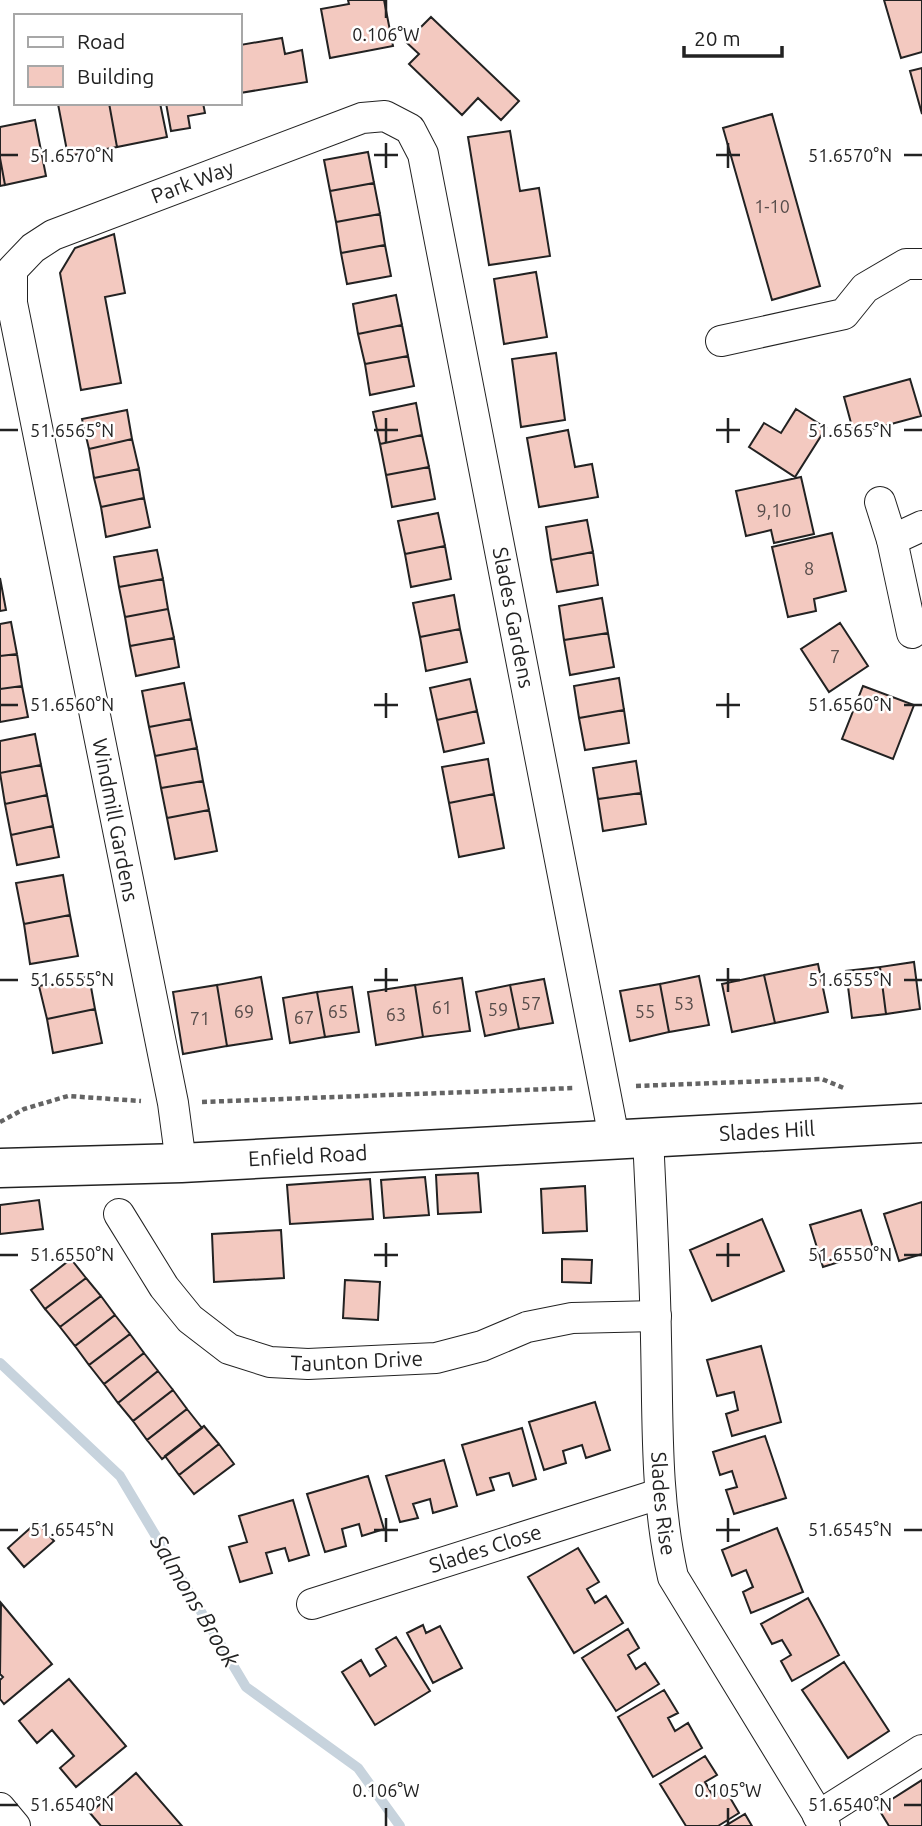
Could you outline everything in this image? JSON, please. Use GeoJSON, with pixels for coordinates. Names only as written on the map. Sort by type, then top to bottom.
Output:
{"type":"FeatureCollection","features":[{"type":"Feature","properties":{"kind":"main road","name":"Slades Hill"},"geometry":{"type":"LineString","coordinates":[[631,1137],[922,1123]]}},
{"type":"Feature","properties":{"kind":"main road","name":"Enfield Road"},"geometry":{"type":"LineString","coordinates":[[0,1168],[181,1163],[631,1137]]}},
{"type":"Feature","properties":{"kind":"street","name":"Park Way"},"geometry":{"type":"LineString","coordinates":[[12,270],[33,248],[53,235],[362,118],[386,116]]}},
{"type":"Feature","properties":{"kind":"street","name":"Slades Gardens"},"geometry":{"type":"LineString","coordinates":[[386,116],[410,128],[423,154],[605,1087],[631,1137]]}},
{"type":"Feature","properties":{"kind":"street"},"geometry":{"type":"LineString","coordinates":[[721,341],[844,314],[865,288],[906,264],[922,264]]}},
{"type":"Feature","properties":{"kind":"street","name":"Windmill Gardens"},"geometry":{"type":"LineString","coordinates":[[12,270],[12,303],[173,1103],[181,1163]]}},
{"type":"Feature","properties":{"kind":"street"},"geometry":{"type":"LineString","coordinates":[[880,502],[892,540],[912,633]]}},
{"type":"Feature","properties":{"kind":"street"},"geometry":{"type":"LineString","coordinates":[[892,540],[922,526]]}},
{"type":"Feature","properties":{"kind":"street","name":"Slades Rise"},"geometry":{"type":"LineString","coordinates":[[631,1137],[656,1316],[659,1494],[663,1533],[673,1577],[821,1821]]}},
{"type":"Feature","properties":{"kind":"street","name":"Taunton Drive"},"geometry":{"type":"LineString","coordinates":[[119,1214],[164,1287],[190,1319],[229,1349],[270,1362],[309,1364],[436,1358],[482,1346],[527,1327],[561,1320],[656,1316]]}},
{"type":"Feature","properties":{"kind":"street","name":"Slades Close"},"geometry":{"type":"LineString","coordinates":[[312,1604],[659,1494]]}},
{"type":"Feature","properties":{"kind":"street"},"geometry":{"type":"LineString","coordinates":[[821,1821],[922,1750]]}},
{"type":"Feature","properties":{"kind":"street"},"geometry":{"type":"LineString","coordinates":[[0,1808],[15,1826]]}},
{"type":"Feature","properties":{"kind":"path"},"geometry":{"type":"LineString","coordinates":[[0,1122],[24,1109],[68,1096],[173,1103],[821,1079],[846,1090]]}},
{"type":"Feature","properties":{"kind":"building"},"geometry":{"type":"Polygon","coordinates":[[[348,0],[384,0],[393,46],[330,58],[321,9],[349,4],[348,0]]]}},
{"type":"Feature","properties":{"kind":"building"},"geometry":{"type":"Polygon","coordinates":[[[884,0],[922,0],[922,52],[901,58],[884,0]]]}},
{"type":"Feature","properties":{"kind":"building"},"geometry":{"type":"Polygon","coordinates":[[[431,17],[519,101],[501,120],[478,98],[462,115],[409,64],[419,54],[406,42],[431,17]]]}},
{"type":"Feature","properties":{"kind":"building"},"geometry":{"type":"Polygon","coordinates":[[[282,38],[285,54],[302,50],[307,82],[242,93],[242,45],[282,38]]]}},
{"type":"Feature","properties":{"kind":"building"},"geometry":{"type":"Polygon","coordinates":[[[922,68],[922,114],[910,71],[922,68]]]}},
{"type":"Feature","properties":{"kind":"building"},"geometry":{"type":"Polygon","coordinates":[[[58,105],[109,105],[117,147],[68,156],[58,105]]]}},
{"type":"Feature","properties":{"kind":"building"},"geometry":{"type":"Polygon","coordinates":[[[109,105],[160,105],[167,137],[117,147],[109,105]]]}},
{"type":"Feature","properties":{"kind":"building"},"geometry":{"type":"Polygon","coordinates":[[[166,105],[203,105],[205,113],[188,116],[190,128],[171,131],[166,105]]]}},
{"type":"Feature","properties":{"kind":"building"},"geometry":{"type":"Polygon","coordinates":[[[772,114],[820,286],[772,300],[723,128],[772,114]]]}},
{"type":"Feature","properties":{"kind":"building"},"geometry":{"type":"Polygon","coordinates":[[[35,120],[46,176],[5,185],[0,158],[0,127],[35,120]]]}},
{"type":"Feature","properties":{"kind":"building"},"geometry":{"type":"Polygon","coordinates":[[[510,131],[520,191],[539,188],[550,256],[489,265],[468,137],[510,131]]]}},
{"type":"Feature","properties":{"kind":"building"},"geometry":{"type":"Polygon","coordinates":[[[368,152],[374,183],[330,191],[324,160],[368,152]]]}},
{"type":"Feature","properties":{"kind":"building"},"geometry":{"type":"Polygon","coordinates":[[[0,158],[5,185],[0,186],[0,158]]]}},
{"type":"Feature","properties":{"kind":"building"},"geometry":{"type":"Polygon","coordinates":[[[374,183],[380,214],[336,222],[330,191],[374,183]]]}},
{"type":"Feature","properties":{"kind":"building"},"geometry":{"type":"Polygon","coordinates":[[[380,214],[385,245],[341,253],[336,222],[380,214]]]}},
{"type":"Feature","properties":{"kind":"building"},"geometry":{"type":"Polygon","coordinates":[[[114,234],[125,293],[105,297],[121,383],[81,390],[60,273],[75,248],[114,234]]]}},
{"type":"Feature","properties":{"kind":"building"},"geometry":{"type":"Polygon","coordinates":[[[385,245],[391,276],[347,284],[341,253],[385,245]]]}},
{"type":"Feature","properties":{"kind":"building"},"geometry":{"type":"Polygon","coordinates":[[[536,272],[547,337],[504,344],[494,279],[536,272]]]}},
{"type":"Feature","properties":{"kind":"building"},"geometry":{"type":"Polygon","coordinates":[[[396,295],[402,325],[358,334],[353,304],[396,295]]]}},
{"type":"Feature","properties":{"kind":"building"},"geometry":{"type":"Polygon","coordinates":[[[402,325],[408,356],[365,364],[358,334],[402,325]]]}},
{"type":"Feature","properties":{"kind":"building"},"geometry":{"type":"Polygon","coordinates":[[[556,353],[565,420],[521,427],[512,359],[556,353]]]}},
{"type":"Feature","properties":{"kind":"building"},"geometry":{"type":"Polygon","coordinates":[[[408,356],[414,386],[370,395],[365,364],[408,356]]]}},
{"type":"Feature","properties":{"kind":"building"},"geometry":{"type":"Polygon","coordinates":[[[910,379],[921,416],[854,434],[844,397],[910,379]]]}},
{"type":"Feature","properties":{"kind":"building"},"geometry":{"type":"Polygon","coordinates":[[[416,403],[422,435],[380,444],[373,412],[416,403]]]}},
{"type":"Feature","properties":{"kind":"building"},"geometry":{"type":"Polygon","coordinates":[[[796,409],[826,428],[795,477],[749,447],[764,423],[781,433],[796,409]]]}},
{"type":"Feature","properties":{"kind":"building"},"geometry":{"type":"Polygon","coordinates":[[[127,410],[132,439],[89,449],[82,419],[127,410]]]}},
{"type":"Feature","properties":{"kind":"building"},"geometry":{"type":"Polygon","coordinates":[[[568,430],[575,467],[592,464],[598,497],[539,507],[527,438],[568,430]]]}},
{"type":"Feature","properties":{"kind":"building"},"geometry":{"type":"Polygon","coordinates":[[[422,435],[429,467],[386,475],[380,444],[422,435]]]}},
{"type":"Feature","properties":{"kind":"building"},"geometry":{"type":"Polygon","coordinates":[[[132,439],[139,469],[94,478],[89,449],[132,439]]]}},
{"type":"Feature","properties":{"kind":"building"},"geometry":{"type":"Polygon","coordinates":[[[429,467],[435,499],[392,507],[386,475],[429,467]]]}},
{"type":"Feature","properties":{"kind":"building"},"geometry":{"type":"Polygon","coordinates":[[[139,469],[144,498],[101,507],[94,478],[139,469]]]}},
{"type":"Feature","properties":{"kind":"building"},"geometry":{"type":"Polygon","coordinates":[[[801,477],[814,534],[774,543],[771,530],[746,536],[736,491],[801,477]]]}},
{"type":"Feature","properties":{"kind":"building"},"geometry":{"type":"Polygon","coordinates":[[[144,498],[150,527],[106,537],[101,507],[144,498]]]}},
{"type":"Feature","properties":{"kind":"building"},"geometry":{"type":"Polygon","coordinates":[[[438,513],[445,546],[405,554],[398,521],[438,513]]]}},
{"type":"Feature","properties":{"kind":"building"},"geometry":{"type":"Polygon","coordinates":[[[587,520],[593,552],[551,560],[546,527],[587,520]]]}},
{"type":"Feature","properties":{"kind":"building"},"geometry":{"type":"Polygon","coordinates":[[[832,533],[846,591],[814,599],[816,611],[788,617],[772,547],[832,533]]]}},
{"type":"Feature","properties":{"kind":"building"},"geometry":{"type":"Polygon","coordinates":[[[445,546],[451,579],[411,587],[405,554],[445,546]]]}},
{"type":"Feature","properties":{"kind":"building"},"geometry":{"type":"Polygon","coordinates":[[[157,550],[163,579],[119,587],[114,557],[157,550]]]}},
{"type":"Feature","properties":{"kind":"building"},"geometry":{"type":"Polygon","coordinates":[[[593,552],[598,585],[557,592],[551,560],[593,552]]]}},
{"type":"Feature","properties":{"kind":"building"},"geometry":{"type":"Polygon","coordinates":[[[0,578],[6,610],[0,611],[0,578]]]}},
{"type":"Feature","properties":{"kind":"building"},"geometry":{"type":"Polygon","coordinates":[[[163,579],[168,609],[125,617],[119,587],[163,579]]]}},
{"type":"Feature","properties":{"kind":"building"},"geometry":{"type":"Polygon","coordinates":[[[454,595],[460,629],[420,637],[413,603],[454,595]]]}},
{"type":"Feature","properties":{"kind":"building"},"geometry":{"type":"Polygon","coordinates":[[[602,598],[608,633],[564,640],[559,606],[602,598]]]}},
{"type":"Feature","properties":{"kind":"building"},"geometry":{"type":"Polygon","coordinates":[[[168,609],[174,638],[130,646],[125,617],[168,609]]]}},
{"type":"Feature","properties":{"kind":"building"},"geometry":{"type":"Polygon","coordinates":[[[11,622],[17,654],[0,656],[0,624],[11,622]]]}},
{"type":"Feature","properties":{"kind":"building"},"geometry":{"type":"Polygon","coordinates":[[[840,623],[868,666],[829,692],[801,649],[840,623]]]}},
{"type":"Feature","properties":{"kind":"building"},"geometry":{"type":"Polygon","coordinates":[[[460,629],[467,662],[426,671],[420,637],[460,629]]]}},
{"type":"Feature","properties":{"kind":"building"},"geometry":{"type":"Polygon","coordinates":[[[608,633],[614,667],[570,675],[564,640],[608,633]]]}},
{"type":"Feature","properties":{"kind":"building"},"geometry":{"type":"Polygon","coordinates":[[[174,638],[179,667],[136,676],[130,646],[174,638]]]}},
{"type":"Feature","properties":{"kind":"building"},"geometry":{"type":"Polygon","coordinates":[[[17,654],[22,686],[0,689],[0,656],[17,654]]]}},
{"type":"Feature","properties":{"kind":"building"},"geometry":{"type":"Polygon","coordinates":[[[619,678],[624,710],[579,718],[574,686],[619,678]]]}},
{"type":"Feature","properties":{"kind":"building"},"geometry":{"type":"Polygon","coordinates":[[[470,679],[477,711],[437,720],[430,688],[470,679]]]}},
{"type":"Feature","properties":{"kind":"building"},"geometry":{"type":"Polygon","coordinates":[[[184,683],[191,719],[149,727],[142,691],[184,683]]]}},
{"type":"Feature","properties":{"kind":"building"},"geometry":{"type":"Polygon","coordinates":[[[22,686],[28,717],[0,722],[0,689],[22,686]]]}},
{"type":"Feature","properties":{"kind":"building"},"geometry":{"type":"Polygon","coordinates":[[[863,686],[914,705],[893,759],[842,739],[863,686]]]}},
{"type":"Feature","properties":{"kind":"building"},"geometry":{"type":"Polygon","coordinates":[[[624,710],[629,743],[585,750],[579,718],[624,710]]]}},
{"type":"Feature","properties":{"kind":"building"},"geometry":{"type":"Polygon","coordinates":[[[477,711],[484,743],[444,752],[437,720],[477,711]]]}},
{"type":"Feature","properties":{"kind":"building"},"geometry":{"type":"Polygon","coordinates":[[[191,719],[197,748],[155,756],[149,727],[191,719]]]}},
{"type":"Feature","properties":{"kind":"building"},"geometry":{"type":"Polygon","coordinates":[[[35,734],[41,765],[0,773],[0,741],[35,734]]]}},
{"type":"Feature","properties":{"kind":"building"},"geometry":{"type":"Polygon","coordinates":[[[197,748],[203,781],[161,788],[155,756],[197,748]]]}},
{"type":"Feature","properties":{"kind":"building"},"geometry":{"type":"Polygon","coordinates":[[[488,759],[494,794],[449,803],[442,767],[488,759]]]}},
{"type":"Feature","properties":{"kind":"building"},"geometry":{"type":"Polygon","coordinates":[[[636,761],[641,793],[598,799],[593,768],[636,761]]]}},
{"type":"Feature","properties":{"kind":"building"},"geometry":{"type":"Polygon","coordinates":[[[41,765],[47,795],[5,804],[0,773],[41,765]]]}},
{"type":"Feature","properties":{"kind":"building"},"geometry":{"type":"Polygon","coordinates":[[[203,781],[209,810],[167,818],[161,788],[203,781]]]}},
{"type":"Feature","properties":{"kind":"building"},"geometry":{"type":"Polygon","coordinates":[[[641,793],[646,824],[603,831],[598,799],[641,793]]]}},
{"type":"Feature","properties":{"kind":"building"},"geometry":{"type":"Polygon","coordinates":[[[494,794],[504,848],[459,857],[449,803],[494,794]]]}},
{"type":"Feature","properties":{"kind":"building"},"geometry":{"type":"Polygon","coordinates":[[[47,795],[53,826],[11,835],[5,804],[47,795]]]}},
{"type":"Feature","properties":{"kind":"building"},"geometry":{"type":"Polygon","coordinates":[[[209,810],[217,851],[175,859],[167,818],[209,810]]]}},
{"type":"Feature","properties":{"kind":"building"},"geometry":{"type":"Polygon","coordinates":[[[53,826],[59,857],[17,865],[11,835],[53,826]]]}},
{"type":"Feature","properties":{"kind":"building"},"geometry":{"type":"Polygon","coordinates":[[[63,875],[70,915],[24,924],[16,883],[63,875]]]}},
{"type":"Feature","properties":{"kind":"building"},"geometry":{"type":"Polygon","coordinates":[[[70,915],[78,956],[30,964],[24,924],[70,915]]]}},
{"type":"Feature","properties":{"kind":"building"},"geometry":{"type":"Polygon","coordinates":[[[914,962],[920,1009],[886,1014],[880,967],[914,962]]]}},
{"type":"Feature","properties":{"kind":"building"},"geometry":{"type":"Polygon","coordinates":[[[818,964],[828,1012],[775,1023],[764,975],[818,964]]]}},
{"type":"Feature","properties":{"kind":"building"},"geometry":{"type":"Polygon","coordinates":[[[880,967],[886,1014],[852,1018],[846,971],[880,967]]]}},
{"type":"Feature","properties":{"kind":"building"},"geometry":{"type":"Polygon","coordinates":[[[764,975],[775,1023],[732,1032],[722,984],[764,975]]]}},
{"type":"Feature","properties":{"kind":"building"},"geometry":{"type":"Polygon","coordinates":[[[89,976],[95,1009],[47,1019],[39,986],[89,976]]]}},
{"type":"Feature","properties":{"kind":"building"},"geometry":{"type":"Polygon","coordinates":[[[699,976],[709,1025],[669,1032],[660,984],[699,976]]]}},
{"type":"Feature","properties":{"kind":"building"},"geometry":{"type":"Polygon","coordinates":[[[261,977],[272,1039],[227,1046],[217,985],[261,977]]]}},
{"type":"Feature","properties":{"kind":"building"},"geometry":{"type":"Polygon","coordinates":[[[462,978],[470,1031],[423,1037],[415,985],[462,978]]]}},
{"type":"Feature","properties":{"kind":"building"},"geometry":{"type":"Polygon","coordinates":[[[544,979],[553,1023],[519,1029],[510,985],[544,979]]]}},
{"type":"Feature","properties":{"kind":"building"},"geometry":{"type":"Polygon","coordinates":[[[660,984],[669,1032],[630,1041],[620,991],[660,984]]]}},
{"type":"Feature","properties":{"kind":"building"},"geometry":{"type":"Polygon","coordinates":[[[217,985],[227,1046],[183,1054],[173,992],[217,985]]]}},
{"type":"Feature","properties":{"kind":"building"},"geometry":{"type":"Polygon","coordinates":[[[415,985],[423,1037],[376,1045],[368,992],[415,985]]]}},
{"type":"Feature","properties":{"kind":"building"},"geometry":{"type":"Polygon","coordinates":[[[510,985],[519,1029],[485,1036],[476,992],[510,985]]]}},
{"type":"Feature","properties":{"kind":"building"},"geometry":{"type":"Polygon","coordinates":[[[352,987],[359,1032],[325,1037],[317,992],[352,987]]]}},
{"type":"Feature","properties":{"kind":"building"},"geometry":{"type":"Polygon","coordinates":[[[317,992],[325,1037],[290,1043],[283,998],[317,992]]]}},
{"type":"Feature","properties":{"kind":"building"},"geometry":{"type":"Polygon","coordinates":[[[95,1009],[102,1043],[53,1053],[47,1019],[95,1009]]]}},
{"type":"Feature","properties":{"kind":"building"},"geometry":{"type":"Polygon","coordinates":[[[478,1173],[481,1212],[438,1214],[436,1175],[478,1173]]]}},
{"type":"Feature","properties":{"kind":"building"},"geometry":{"type":"Polygon","coordinates":[[[425,1177],[429,1215],[384,1218],[381,1180],[425,1177]]]}},
{"type":"Feature","properties":{"kind":"building"},"geometry":{"type":"Polygon","coordinates":[[[370,1179],[373,1219],[290,1224],[287,1185],[370,1179]]]}},
{"type":"Feature","properties":{"kind":"building"},"geometry":{"type":"Polygon","coordinates":[[[585,1186],[587,1231],[543,1233],[541,1189],[585,1186]]]}},
{"type":"Feature","properties":{"kind":"building"},"geometry":{"type":"Polygon","coordinates":[[[39,1200],[43,1229],[0,1234],[0,1205],[39,1200]]]}},
{"type":"Feature","properties":{"kind":"building"},"geometry":{"type":"Polygon","coordinates":[[[922,1202],[922,1254],[899,1261],[884,1214],[922,1202]]]}},
{"type":"Feature","properties":{"kind":"building"},"geometry":{"type":"Polygon","coordinates":[[[861,1210],[874,1251],[823,1267],[810,1225],[861,1210]]]}},
{"type":"Feature","properties":{"kind":"building"},"geometry":{"type":"Polygon","coordinates":[[[762,1219],[784,1271],[712,1301],[690,1250],[762,1219]]]}},
{"type":"Feature","properties":{"kind":"building"},"geometry":{"type":"Polygon","coordinates":[[[281,1230],[284,1278],[214,1282],[212,1234],[281,1230]]]}},
{"type":"Feature","properties":{"kind":"building"},"geometry":{"type":"Polygon","coordinates":[[[71,1259],[86,1278],[45,1309],[31,1290],[71,1259]]]}},
{"type":"Feature","properties":{"kind":"building"},"geometry":{"type":"Polygon","coordinates":[[[562,1259],[592,1260],[591,1283],[562,1282],[562,1259]]]}},
{"type":"Feature","properties":{"kind":"building"},"geometry":{"type":"Polygon","coordinates":[[[86,1278],[101,1296],[60,1327],[45,1309],[86,1278]]]}},
{"type":"Feature","properties":{"kind":"building"},"geometry":{"type":"Polygon","coordinates":[[[345,1280],[380,1282],[378,1320],[343,1318],[345,1280]]]}},
{"type":"Feature","properties":{"kind":"building"},"geometry":{"type":"Polygon","coordinates":[[[101,1296],[115,1315],[75,1346],[60,1327],[101,1296]]]}},
{"type":"Feature","properties":{"kind":"building"},"geometry":{"type":"Polygon","coordinates":[[[115,1315],[130,1334],[89,1365],[75,1346],[115,1315]]]}},
{"type":"Feature","properties":{"kind":"building"},"geometry":{"type":"Polygon","coordinates":[[[130,1334],[144,1353],[104,1384],[89,1365],[130,1334]]]}},
{"type":"Feature","properties":{"kind":"building"},"geometry":{"type":"Polygon","coordinates":[[[761,1346],[781,1422],[732,1436],[726,1414],[738,1410],[734,1392],[717,1396],[707,1360],[761,1346]]]}},
{"type":"Feature","properties":{"kind":"building"},"geometry":{"type":"Polygon","coordinates":[[[144,1353],[158,1371],[118,1403],[104,1384],[144,1353]]]}},
{"type":"Feature","properties":{"kind":"building"},"geometry":{"type":"Polygon","coordinates":[[[158,1371],[173,1390],[133,1421],[118,1403],[158,1371]]]}},
{"type":"Feature","properties":{"kind":"building"},"geometry":{"type":"Polygon","coordinates":[[[173,1390],[187,1409],[147,1440],[133,1421],[173,1390]]]}},
{"type":"Feature","properties":{"kind":"building"},"geometry":{"type":"Polygon","coordinates":[[[595,1402],[610,1450],[586,1458],[582,1445],[563,1451],[566,1463],[544,1470],[529,1422],[595,1402]]]}},
{"type":"Feature","properties":{"kind":"building"},"geometry":{"type":"Polygon","coordinates":[[[187,1409],[202,1428],[162,1459],[147,1440],[187,1409]]]}},
{"type":"Feature","properties":{"kind":"building"},"geometry":{"type":"Polygon","coordinates":[[[204,1426],[219,1444],[179,1475],[165,1456],[204,1426]]]}},
{"type":"Feature","properties":{"kind":"building"},"geometry":{"type":"Polygon","coordinates":[[[522,1428],[536,1479],[513,1486],[509,1473],[490,1478],[494,1490],[477,1495],[462,1445],[522,1428]]]}},
{"type":"Feature","properties":{"kind":"building"},"geometry":{"type":"Polygon","coordinates":[[[765,1436],[786,1498],[734,1514],[726,1490],[737,1487],[732,1471],[720,1475],[713,1452],[765,1436]]]}},
{"type":"Feature","properties":{"kind":"building"},"geometry":{"type":"Polygon","coordinates":[[[219,1444],[234,1464],[194,1494],[179,1475],[219,1444]]]}},
{"type":"Feature","properties":{"kind":"building"},"geometry":{"type":"Polygon","coordinates":[[[444,1460],[457,1506],[433,1513],[430,1499],[413,1504],[418,1518],[400,1522],[386,1476],[444,1460]]]}},
{"type":"Feature","properties":{"kind":"building"},"geometry":{"type":"Polygon","coordinates":[[[368,1476],[384,1529],[362,1536],[359,1524],[342,1529],[346,1546],[325,1552],[307,1494],[368,1476]]]}},
{"type":"Feature","properties":{"kind":"building"},"geometry":{"type":"Polygon","coordinates":[[[293,1500],[309,1555],[289,1561],[285,1548],[266,1553],[272,1573],[240,1582],[229,1547],[247,1542],[239,1516],[293,1500]]]}},
{"type":"Feature","properties":{"kind":"building"},"geometry":{"type":"Polygon","coordinates":[[[37,1522],[54,1541],[24,1567],[8,1548],[37,1522]]]}},
{"type":"Feature","properties":{"kind":"building"},"geometry":{"type":"Polygon","coordinates":[[[777,1528],[803,1592],[751,1613],[743,1592],[753,1587],[746,1570],[732,1576],[722,1550],[777,1528]]]}},
{"type":"Feature","properties":{"kind":"building"},"geometry":{"type":"Polygon","coordinates":[[[578,1548],[599,1582],[587,1589],[595,1603],[606,1596],[623,1623],[574,1653],[528,1577],[578,1548]]]}},
{"type":"Feature","properties":{"kind":"building"},"geometry":{"type":"Polygon","coordinates":[[[808,1598],[839,1655],[792,1681],[781,1661],[791,1655],[782,1640],[772,1644],[761,1624],[808,1598]]]}},
{"type":"Feature","properties":{"kind":"building"},"geometry":{"type":"Polygon","coordinates":[[[1,1603],[52,1664],[4,1704],[0,1699],[0,1680],[3,1677],[0,1674],[1,1603]]]}},
{"type":"Feature","properties":{"kind":"building"},"geometry":{"type":"Polygon","coordinates":[[[423,1625],[426,1633],[440,1626],[462,1668],[433,1683],[407,1633],[423,1625]]]}},
{"type":"Feature","properties":{"kind":"building"},"geometry":{"type":"Polygon","coordinates":[[[628,1629],[639,1648],[628,1655],[636,1669],[645,1663],[659,1684],[616,1711],[582,1658],[628,1629]]]}},
{"type":"Feature","properties":{"kind":"building"},"geometry":{"type":"Polygon","coordinates":[[[396,1637],[430,1691],[375,1725],[342,1672],[361,1660],[370,1676],[386,1666],[376,1649],[396,1637]]]}},
{"type":"Feature","properties":{"kind":"building"},"geometry":{"type":"Polygon","coordinates":[[[844,1662],[889,1731],[848,1758],[802,1690],[844,1662]]]}},
{"type":"Feature","properties":{"kind":"building"},"geometry":{"type":"Polygon","coordinates":[[[69,1679],[126,1746],[76,1787],[60,1768],[74,1756],[52,1730],[37,1743],[19,1721],[69,1679]]]}},
{"type":"Feature","properties":{"kind":"building"},"geometry":{"type":"Polygon","coordinates":[[[664,1690],[678,1713],[668,1718],[675,1731],[688,1723],[702,1748],[653,1777],[618,1717],[664,1690]]]}},
{"type":"Feature","properties":{"kind":"building"},"geometry":{"type":"Polygon","coordinates":[[[705,1756],[717,1775],[705,1782],[713,1796],[725,1789],[739,1813],[718,1826],[686,1826],[660,1784],[705,1756]]]}},
{"type":"Feature","properties":{"kind":"building"},"geometry":{"type":"Polygon","coordinates":[[[136,1773],[182,1826],[101,1826],[90,1813],[136,1773]]]}},
{"type":"Feature","properties":{"kind":"building"},"geometry":{"type":"Polygon","coordinates":[[[922,1780],[922,1826],[889,1826],[878,1808],[922,1780]]]}},
{"type":"Feature","properties":{"kind":"building"},"geometry":{"type":"Polygon","coordinates":[[[745,1814],[752,1826],[725,1826],[745,1814]]]}},
{"type":"Feature","properties":{"kind":"waterway","name":"Salmons Brook"},"geometry":{"type":"LineString","coordinates":[[0,1363],[120,1476],[246,1687],[358,1768],[400,1826]]}}]}
